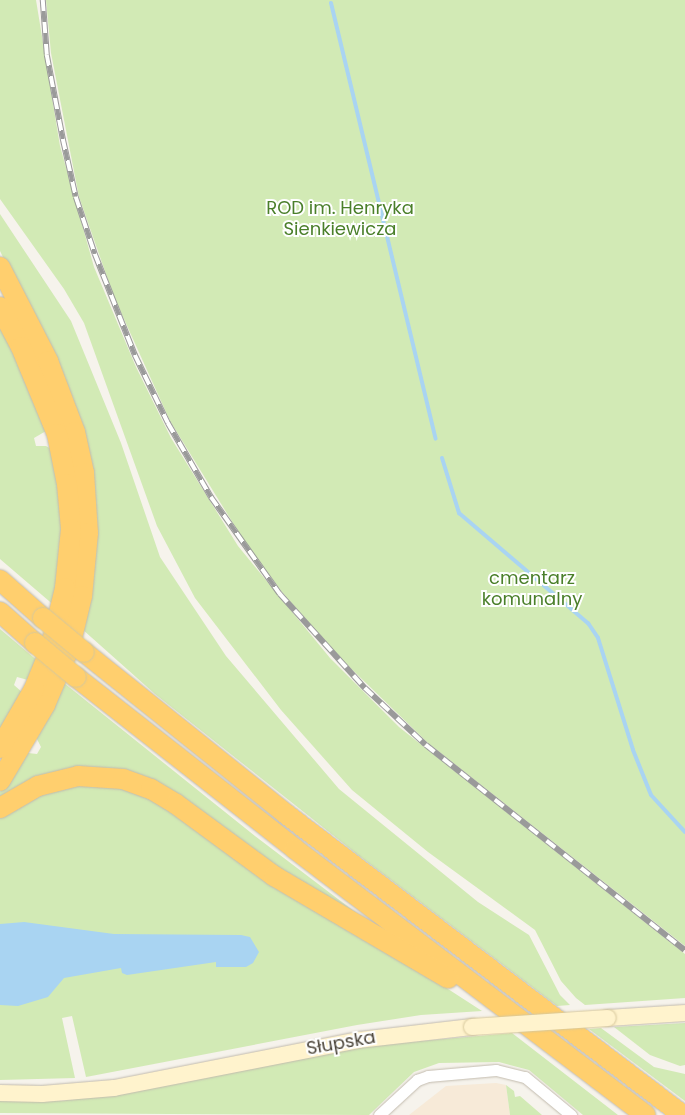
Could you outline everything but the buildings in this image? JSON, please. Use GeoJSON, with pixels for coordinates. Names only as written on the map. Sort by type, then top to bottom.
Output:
{"type":"FeatureCollection","features":[{"type":"Feature","properties":{"kind":"highway"},"geometry":{"type":"LineString","coordinates":[[0,267],[48,361],[67,409],[84,473],[88,533],[82,596],[70,646],[45,705],[0,781]]}},
{"type":"Feature","properties":{"kind":"highway"},"geometry":{"type":"LineString","coordinates":[[0,307],[25,356],[57,434],[67,484],[71,529],[65,588],[50,650],[34,689],[0,748]]}},
{"type":"Feature","properties":{"kind":"highway"},"geometry":{"type":"LineString","coordinates":[[0,580],[84,652],[286,814],[682,1115]]}},
{"type":"Feature","properties":{"kind":"highway"},"geometry":{"type":"LineString","coordinates":[[0,612],[76,678],[500,1006],[645,1115]]}},
{"type":"Feature","properties":{"kind":"highway"},"geometry":{"type":"LineString","coordinates":[[0,808],[38,786],[78,776],[123,779],[151,789],[297,890],[404,955],[500,1006]]}},
{"type":"Feature","properties":{"kind":"main road","name":"Słupska"},"geometry":{"type":"LineString","coordinates":[[0,1093],[42,1094],[114,1088],[360,1040],[472,1026],[685,1013]]}},
{"type":"Feature","properties":{"kind":"street"},"geometry":{"type":"LineString","coordinates":[[379,1115],[417,1080],[428,1076],[496,1070],[525,1077],[571,1115]]}},
{"type":"Feature","properties":{"kind":"shaded area"},"geometry":{"type":"Polygon","coordinates":[[[496,1083],[506,1085],[510,1115],[409,1115],[446,1086],[496,1083]]]}},
{"type":"Feature","properties":{"kind":"green space"},"geometry":{"type":"Polygon","coordinates":[[[0,0],[36,0],[60,146],[94,267],[136,367],[171,438],[238,546],[330,658],[399,727],[685,954],[685,998],[585,1005],[576,998],[561,981],[535,930],[428,852],[352,790],[281,710],[195,598],[157,526],[84,323],[64,289],[0,199],[0,0]]]}},
{"type":"Feature","properties":{"kind":"green space"},"geometry":{"type":"Polygon","coordinates":[[[46,0],[685,0],[685,946],[428,743],[336,654],[282,592],[244,541],[170,421],[114,297],[79,197],[51,53],[46,0]]]}},
{"type":"Feature","properties":{"kind":"green space"},"geometry":{"type":"Polygon","coordinates":[[[0,214],[71,321],[121,443],[160,557],[226,656],[339,789],[478,902],[529,935],[560,995],[570,1005],[557,1006],[358,855],[155,694],[82,629],[27,306],[0,251],[0,214]]]}},
{"type":"Feature","properties":{"kind":"green space"},"geometry":{"type":"Polygon","coordinates":[[[0,321],[46,431],[34,438],[36,446],[46,446],[53,450],[64,526],[56,607],[0,559],[0,321]]]}},
{"type":"Feature","properties":{"kind":"green space"},"geometry":{"type":"Polygon","coordinates":[[[0,629],[39,662],[28,680],[17,677],[14,685],[23,693],[0,736],[0,629]]]}},
{"type":"Feature","properties":{"kind":"green space"},"geometry":{"type":"Polygon","coordinates":[[[64,683],[255,836],[388,937],[136,776],[0,799],[0,792],[23,757],[28,753],[37,754],[41,747],[36,737],[64,683]]]}},
{"type":"Feature","properties":{"kind":"green space"},"geometry":{"type":"Polygon","coordinates":[[[108,783],[151,797],[482,1011],[421,1015],[357,1025],[86,1077],[72,1016],[62,1018],[75,1078],[0,1080],[0,817],[50,788],[108,783]]]}},
{"type":"Feature","properties":{"kind":"green space"},"geometry":{"type":"Polygon","coordinates":[[[685,1023],[685,1065],[680,1066],[650,1055],[614,1027],[685,1023]]]}},
{"type":"Feature","properties":{"kind":"green space"},"geometry":{"type":"Polygon","coordinates":[[[601,1028],[654,1067],[685,1074],[685,1101],[589,1029],[601,1028]]]}},
{"type":"Feature","properties":{"kind":"green space"},"geometry":{"type":"Polygon","coordinates":[[[512,1033],[618,1115],[583,1115],[529,1070],[499,1062],[439,1063],[414,1072],[369,1115],[0,1113],[0,1101],[60,1101],[123,1093],[362,1046],[512,1033]]]}},
{"type":"Feature","properties":{"kind":"green space"},"geometry":{"type":"Polygon","coordinates":[[[506,1085],[514,1091],[515,1097],[520,1096],[542,1115],[510,1115],[506,1085]]]}},
{"type":"Feature","properties":{"kind":"water"},"geometry":{"type":"Polygon","coordinates":[[[24,922],[114,934],[241,935],[250,937],[259,952],[253,963],[246,967],[216,967],[216,962],[127,975],[122,973],[121,968],[64,978],[48,997],[18,1006],[0,1005],[0,924],[24,922]]]}},
{"type":"Feature","properties":{"kind":"waterway"},"geometry":{"type":"LineString","coordinates":[[331,3],[436,439]]}},
{"type":"Feature","properties":{"kind":"waterway"},"geometry":{"type":"LineString","coordinates":[[442,458],[459,513],[588,623],[598,638],[633,750],[651,795],[685,832]]}},
{"type":"Feature","properties":{"kind":"railway"},"geometry":{"type":"LineString","coordinates":[[43,0],[47,55],[63,139],[76,197],[95,254],[135,355],[168,423],[211,497],[280,594],[365,688],[426,745],[685,950]]}},
{"type":"Feature","properties":{"kind":"park label","name":"ROD im. Henryka Sienkiewicza"},"geometry":{"type":"Point","coordinates":[340,219]}},
{"type":"Feature","properties":{"kind":"park label","name":"cmentarz komunalny"},"geometry":{"type":"Point","coordinates":[532,589]}}]}
